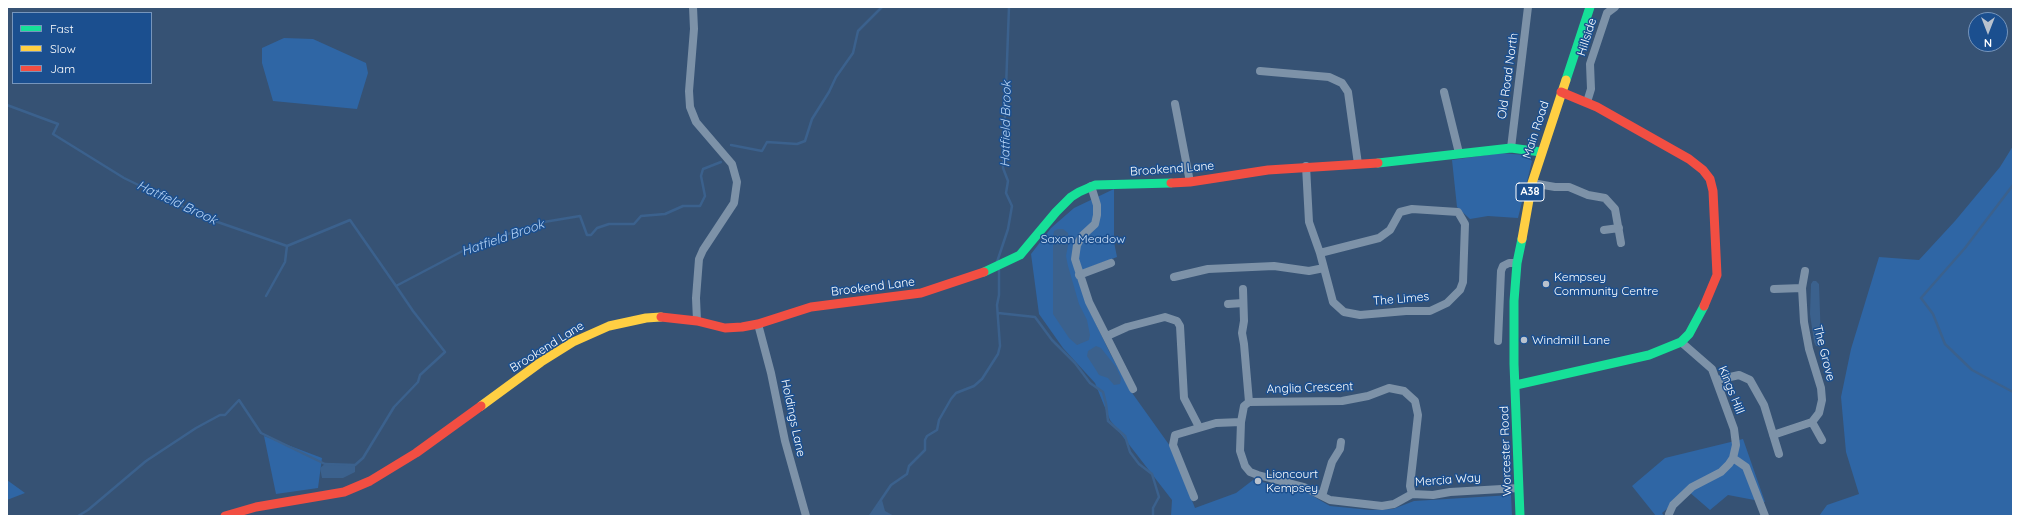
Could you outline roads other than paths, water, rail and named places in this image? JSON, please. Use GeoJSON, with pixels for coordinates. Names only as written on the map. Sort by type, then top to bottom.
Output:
{"type":"FeatureCollection","features":[{"type":"Feature","properties":{"kind":"street"},"geometry":{"type":"LineString","coordinates":[[693,7],[694,29],[689,92],[690,107],[696,122],[732,164],[737,182],[734,203],[703,250],[699,259],[697,269],[697,321]]}},
{"type":"Feature","properties":{"kind":"street","name":"Old Road North"},"geometry":{"type":"LineString","coordinates":[[1511,148],[1528,7]]}},
{"type":"Feature","properties":{"kind":"street","name":"Main Road"},"geometry":{"type":"LineString","coordinates":[[1516,385],[1514,301],[1518,263],[1532,183],[1590,7]]}},
{"type":"Feature","properties":{"kind":"street","name":"Hillside"},"geometry":{"type":"LineString","coordinates":[[1587,102],[1591,90],[1590,64],[1607,13],[1615,7]]}},
{"type":"Feature","properties":{"kind":"street"},"geometry":{"type":"LineString","coordinates":[[1260,71],[1329,77],[1342,83],[1348,92],[1358,164]]}},
{"type":"Feature","properties":{"kind":"street"},"geometry":{"type":"LineString","coordinates":[[1444,92],[1459,153]]}},
{"type":"Feature","properties":{"kind":"street"},"geometry":{"type":"LineString","coordinates":[[1516,385],[1649,355],[1681,342],[1689,334],[1700,315],[1714,286],[1717,275],[1714,206],[1710,179],[1703,170],[1689,159],[1587,102],[1561,92]]}},
{"type":"Feature","properties":{"kind":"street"},"geometry":{"type":"LineString","coordinates":[[1175,104],[1190,182]]}},
{"type":"Feature","properties":{"kind":"street","name":"Brookend Lane"},"geometry":{"type":"LineString","coordinates":[[225,516],[256,507],[344,492],[370,480],[416,453],[541,362],[589,334],[610,326],[646,318],[667,317],[697,321],[725,328],[758,324],[811,307],[921,293],[991,270],[1020,255],[1056,212],[1079,192],[1091,186],[1190,182],[1268,170],[1306,166],[1400,161],[1511,148],[1541,152]]}},
{"type":"Feature","properties":{"kind":"street","name":"The Limes"},"geometry":{"type":"LineString","coordinates":[[1306,166],[1309,222],[1320,253],[1334,302],[1344,312],[1360,315],[1406,311],[1430,311],[1447,303],[1460,290],[1463,282],[1465,224],[1458,212],[1412,209],[1400,212],[1390,230],[1379,238],[1320,253]]}},
{"type":"Feature","properties":{"kind":"street"},"geometry":{"type":"LineString","coordinates":[[1532,183],[1555,187],[1569,187],[1588,195],[1605,198],[1615,209],[1621,243]]}},
{"type":"Feature","properties":{"kind":"street"},"geometry":{"type":"LineString","coordinates":[[1091,186],[1097,205],[1097,215],[1095,224],[1082,236],[1077,245],[1074,254],[1076,265],[1089,302],[1133,389]]}},
{"type":"Feature","properties":{"kind":"street"},"geometry":{"type":"LineString","coordinates":[[1604,230],[1619,228]]}},
{"type":"Feature","properties":{"kind":"street"},"geometry":{"type":"LineString","coordinates":[[1079,275],[1111,263]]}},
{"type":"Feature","properties":{"kind":"street"},"geometry":{"type":"LineString","coordinates":[[1498,341],[1501,271],[1503,266],[1510,263],[1518,263]]}},
{"type":"Feature","properties":{"kind":"street"},"geometry":{"type":"LineString","coordinates":[[1174,277],[1208,269],[1274,266],[1309,271],[1324,268]]}},
{"type":"Feature","properties":{"kind":"street","name":"The Grove"},"geometry":{"type":"LineString","coordinates":[[1805,271],[1802,288],[1805,333],[1821,388],[1822,400],[1819,413],[1812,422]]}},
{"type":"Feature","properties":{"kind":"street"},"geometry":{"type":"LineString","coordinates":[[1774,289],[1802,288]]}},
{"type":"Feature","properties":{"kind":"street","name":"Mercia Way"},"geometry":{"type":"LineString","coordinates":[[1243,289],[1244,321],[1242,333],[1249,402],[1244,406],[1241,422],[1241,458],[1250,472],[1304,487],[1330,500],[1382,506],[1394,504],[1412,494],[1433,495],[1450,492],[1519,488]]}},
{"type":"Feature","properties":{"kind":"street"},"geometry":{"type":"LineString","coordinates":[[1228,304],[1243,303]]}},
{"type":"Feature","properties":{"kind":"street"},"geometry":{"type":"LineString","coordinates":[[1107,336],[1127,327],[1165,318],[1177,321],[1180,326],[1184,398],[1199,427]]}},
{"type":"Feature","properties":{"kind":"street","name":"Holdings Lane"},"geometry":{"type":"LineString","coordinates":[[758,324],[771,373],[785,441],[806,516]]}},
{"type":"Feature","properties":{"kind":"street","name":"Kings Hill"},"geometry":{"type":"LineString","coordinates":[[1681,342],[1712,369],[1717,380],[1736,436],[1733,458]]}},
{"type":"Feature","properties":{"kind":"street"},"geometry":{"type":"LineString","coordinates":[[1717,380],[1739,375],[1750,380],[1764,405],[1779,454]]}},
{"type":"Feature","properties":{"kind":"street","name":"Worcester Road"},"geometry":{"type":"LineString","coordinates":[[1516,385],[1520,516]]}},
{"type":"Feature","properties":{"kind":"street","name":"Anglia Crescent"},"geometry":{"type":"LineString","coordinates":[[1249,402],[1342,401],[1368,396],[1389,388],[1404,391],[1415,401],[1418,415],[1410,486],[1412,494]]}},
{"type":"Feature","properties":{"kind":"street"},"geometry":{"type":"LineString","coordinates":[[1194,497],[1172,442],[1175,435],[1179,432],[1229,421],[1241,422]]}},
{"type":"Feature","properties":{"kind":"street"},"geometry":{"type":"LineString","coordinates":[[1773,435],[1812,422],[1822,440]]}},
{"type":"Feature","properties":{"kind":"street"},"geometry":{"type":"LineString","coordinates":[[1322,496],[1332,462],[1340,449],[1341,442]]}},
{"type":"Feature","properties":{"kind":"street"},"geometry":{"type":"LineString","coordinates":[[1669,514],[1673,505],[1692,487],[1721,472],[1733,458],[1746,467],[1765,516]]}},
{"type":"Feature","properties":{"kind":"waterway","name":"Hatfield Brook"},"geometry":{"type":"LineString","coordinates":[[731,145],[762,151],[767,142],[797,144],[805,141],[812,119],[829,92],[836,77],[853,53],[858,31],[882,7]]}},
{"type":"Feature","properties":{"kind":"waterway","name":"Hatfield Brook"},"geometry":{"type":"LineString","coordinates":[[997,262],[1008,229],[1012,206],[1006,193],[1008,181],[1003,168],[1009,7]]}},
{"type":"Feature","properties":{"kind":"waterway","name":"Hatfield Brook"},"geometry":{"type":"LineString","coordinates":[[7,105],[58,124],[53,134],[124,178],[206,218],[287,246],[350,220],[396,286],[472,246],[544,222],[580,216],[587,235],[591,235],[597,228],[609,224],[634,224],[641,216],[665,214],[683,206],[700,206],[705,196],[701,176],[703,169],[721,162]]}},
{"type":"Feature","properties":{"kind":"waterway"},"geometry":{"type":"LineString","coordinates":[[2013,185],[1965,248],[1921,298],[1933,314],[1945,344],[1972,370],[2013,392]]}},
{"type":"Feature","properties":{"kind":"waterway"},"geometry":{"type":"LineString","coordinates":[[266,296],[285,262],[287,246]]}},
{"type":"Feature","properties":{"kind":"waterway","name":"Hatfield Brook"},"geometry":{"type":"LineString","coordinates":[[870,516],[891,485],[907,474],[909,466],[925,450],[925,440],[927,436],[937,430],[939,420],[951,399],[956,393],[974,386],[982,379],[998,354],[1000,346],[997,305],[999,295],[999,270]]}},
{"type":"Feature","properties":{"kind":"waterway"},"geometry":{"type":"LineString","coordinates":[[78,516],[88,510],[146,461],[196,428],[220,415],[225,415],[239,400],[261,433],[325,464],[355,465],[363,458],[394,407],[418,382],[420,375],[445,352],[413,311],[396,286]]}},
{"type":"Feature","properties":{"kind":"waterway"},"geometry":{"type":"LineString","coordinates":[[998,313],[1035,317],[1052,340],[1075,363],[1090,383],[1103,392],[1108,421],[1125,436],[1130,452],[1139,464],[1152,474],[1159,497],[1153,508],[1153,516]]}},
{"type":"Feature","properties":{"kind":"place","name":"Kempsey Community Centre"},"geometry":{"type":"Point","coordinates":[1546,284]}},
{"type":"Feature","properties":{"kind":"place","name":"Windmill Lane"},"geometry":{"type":"Point","coordinates":[1524,340]}},
{"type":"Feature","properties":{"kind":"place","name":"Lioncourt Kempsey"},"geometry":{"type":"Point","coordinates":[1258,481]}},
{"type":"Feature","properties":{"kind":"park label","name":"Saxon Meadow"},"geometry":{"type":"Point","coordinates":[1083,239]}}]}
